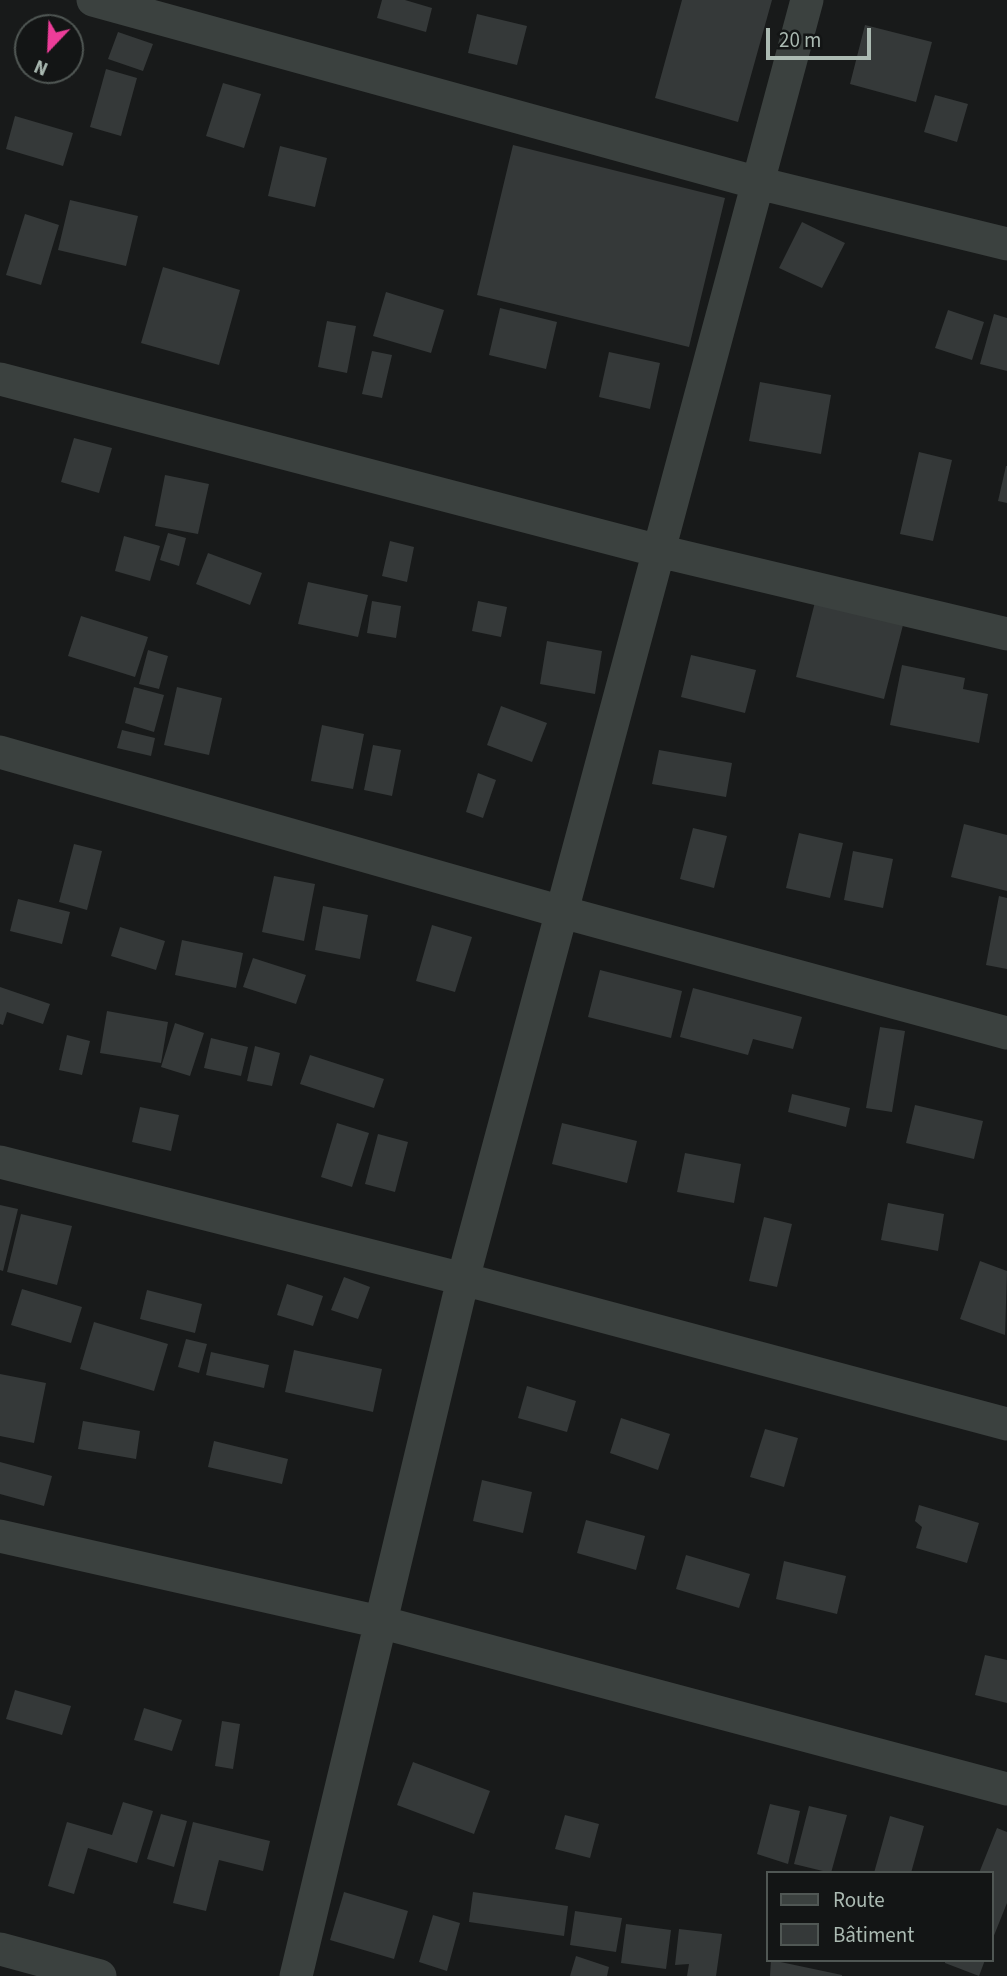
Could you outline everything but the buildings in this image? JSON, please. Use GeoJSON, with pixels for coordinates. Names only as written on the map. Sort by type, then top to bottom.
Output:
{"type":"FeatureCollection","features":[{"type":"Feature","properties":{"kind":"street"},"geometry":{"type":"LineString","coordinates":[[93,0],[758,183],[1007,244]]}},
{"type":"Feature","properties":{"kind":"street"},"geometry":{"type":"LineString","coordinates":[[296,1976],[463,1279],[807,0]]}},
{"type":"Feature","properties":{"kind":"street"},"geometry":{"type":"LineString","coordinates":[[0,379],[659,551],[1007,634]]}},
{"type":"Feature","properties":{"kind":"street"},"geometry":{"type":"LineString","coordinates":[[0,752],[562,912],[1007,1032]]}},
{"type":"Feature","properties":{"kind":"street"},"geometry":{"type":"LineString","coordinates":[[0,1162],[463,1279],[1007,1424]]}},
{"type":"Feature","properties":{"kind":"street"},"geometry":{"type":"LineString","coordinates":[[0,1536],[380,1622],[1007,1789]]}},
{"type":"Feature","properties":{"kind":"street"},"geometry":{"type":"LineString","coordinates":[[0,1948],[100,1976]]}}]}
